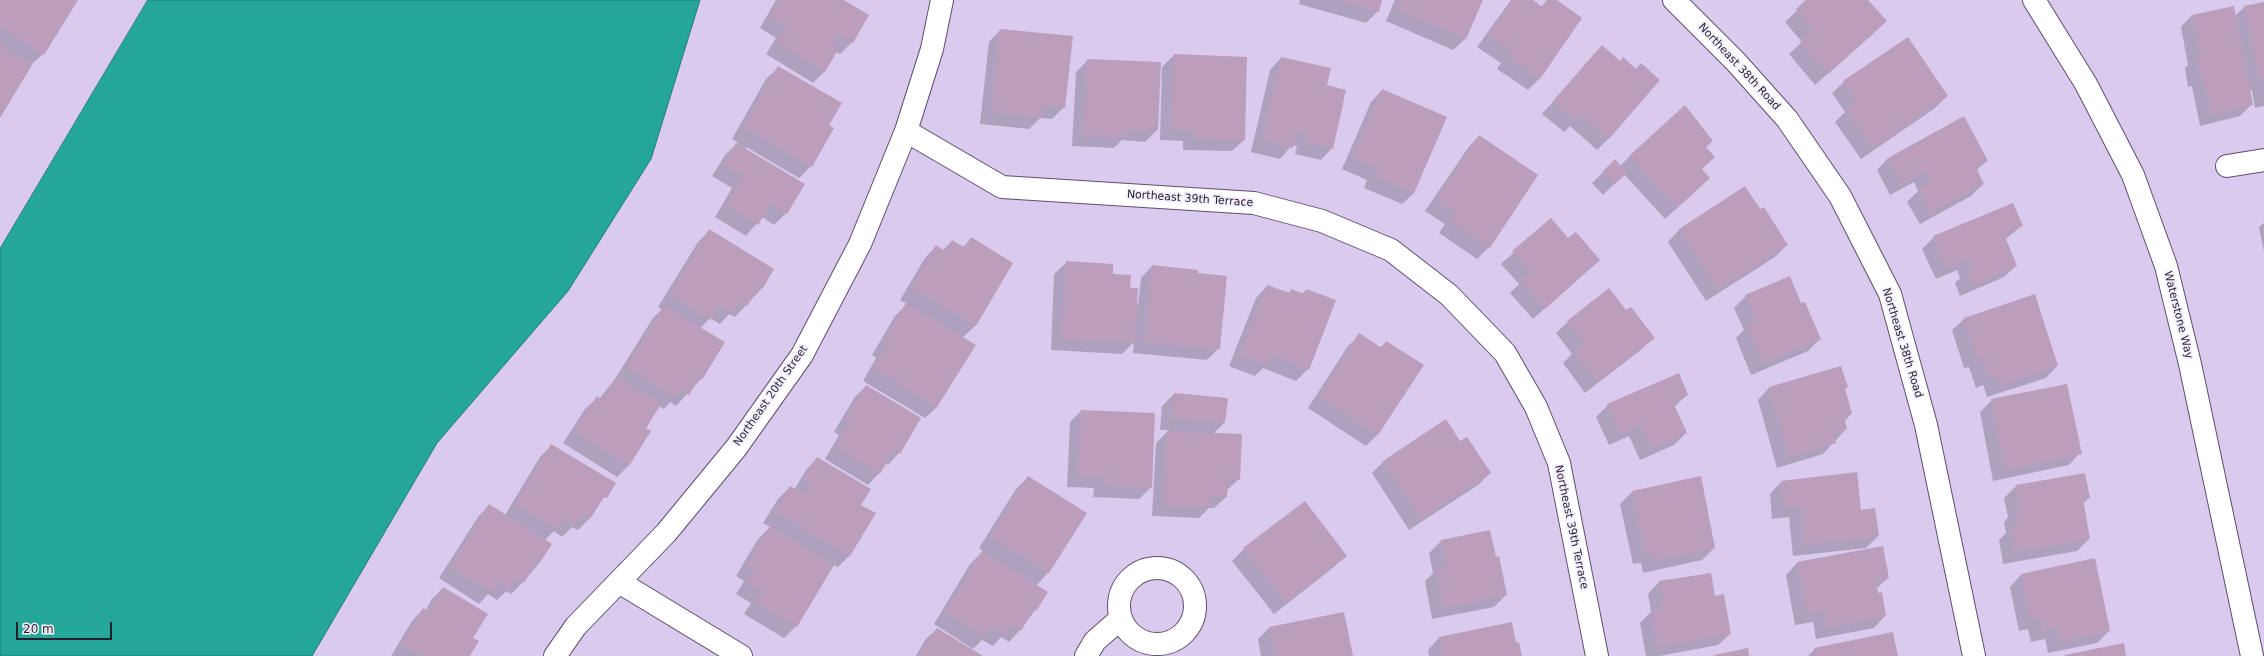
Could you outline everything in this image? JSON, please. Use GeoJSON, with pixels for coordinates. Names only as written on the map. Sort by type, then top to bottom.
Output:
{"type":"FeatureCollection","features":[{"type":"Feature","properties":{"kind":"street","name":"Northeast 20th Street"},"geometry":{"type":"LineString","coordinates":[[555,656],[576,626],[666,533],[731,454],[802,355],[860,244],[906,131],[932,49],[942,0]]}},
{"type":"Feature","properties":{"kind":"street","name":"Northeast 38th Road"},"geometry":{"type":"LineString","coordinates":[[1674,0],[1736,62],[1787,119],[1840,196],[1890,294],[1926,425],[1974,656]]}},
{"type":"Feature","properties":{"kind":"street","name":"Waterstone Way"},"geometry":{"type":"LineString","coordinates":[[2034,0],[2086,84],[2133,175],[2166,266],[2190,364],[2252,656]]}},
{"type":"Feature","properties":{"kind":"street","name":"Northeast 39th Terrace"},"geometry":{"type":"LineString","coordinates":[[906,131],[1002,187],[1254,203],[1322,221],[1391,250],[1449,295],[1505,353],[1536,407],[1559,463],[1597,656]]}},
{"type":"Feature","properties":{"kind":"street"},"geometry":{"type":"LineString","coordinates":[[2227,166],[2264,160]]}},
{"type":"Feature","properties":{"kind":"street"},"geometry":{"type":"LineString","coordinates":[[619,582],[741,656]]}},
{"type":"Feature","properties":{"kind":"street"},"geometry":{"type":"LineString","coordinates":[[1086,656],[1095,641],[1120,619]]}},
{"type":"Feature","properties":{"kind":"shaded area"},"geometry":{"type":"Polygon","coordinates":[[[148,0],[700,0],[651,159],[568,291],[437,443],[312,656],[0,656],[0,249],[148,0]]]}},
{"type":"Feature","properties":{"kind":"building"},"geometry":{"type":"Polygon","coordinates":[[[0,0],[78,0],[44,55],[0,27],[0,0]]]}},
{"type":"Feature","properties":{"kind":"building"},"geometry":{"type":"Polygon","coordinates":[[[780,0],[844,0],[869,15],[853,43],[839,35],[833,45],[839,48],[825,72],[777,42],[787,26],[771,16],[780,0]]]}},
{"type":"Feature","properties":{"kind":"building"},"geometry":{"type":"Polygon","coordinates":[[[1338,0],[1382,0],[1379,12],[1338,0]]]}},
{"type":"Feature","properties":{"kind":"building"},"geometry":{"type":"Polygon","coordinates":[[[1401,0],[1483,0],[1466,39],[1397,10],[1401,0]]]}},
{"type":"Feature","properties":{"kind":"building"},"geometry":{"type":"Polygon","coordinates":[[[1512,0],[1533,0],[1542,7],[1547,0],[1557,0],[1582,18],[1540,79],[1508,57],[1512,51],[1488,35],[1512,0]]]}},
{"type":"Feature","properties":{"kind":"building"},"geometry":{"type":"Polygon","coordinates":[[[1806,0],[1868,0],[1887,21],[1828,74],[1800,42],[1813,30],[1796,9],[1806,0]]]}},
{"type":"Feature","properties":{"kind":"building"},"geometry":{"type":"Polygon","coordinates":[[[2264,2],[2264,79],[2259,80],[2244,6],[2264,2]]]}},
{"type":"Feature","properties":{"kind":"building"},"geometry":{"type":"Polygon","coordinates":[[[2234,6],[2253,105],[2211,115],[2203,75],[2200,75],[2196,55],[2200,54],[2192,15],[2234,6]]]}},
{"type":"Feature","properties":{"kind":"building"},"geometry":{"type":"Polygon","coordinates":[[[1000,29],[1073,36],[1065,108],[1043,105],[1042,118],[991,112],[1000,29]]]}},
{"type":"Feature","properties":{"kind":"building"},"geometry":{"type":"Polygon","coordinates":[[[1908,37],[1948,96],[1873,148],[1846,109],[1857,102],[1843,81],[1908,37]]]}},
{"type":"Feature","properties":{"kind":"building"},"geometry":{"type":"Polygon","coordinates":[[[0,45],[32,65],[0,118],[0,45]]]}},
{"type":"Feature","properties":{"kind":"building"},"geometry":{"type":"Polygon","coordinates":[[[1602,45],[1620,61],[1623,57],[1636,69],[1641,63],[1660,80],[1609,139],[1582,115],[1576,121],[1553,101],[1602,45]]]}},
{"type":"Feature","properties":{"kind":"building"},"geometry":{"type":"Polygon","coordinates":[[[1174,54],[1247,57],[1245,140],[1194,138],[1194,130],[1171,129],[1174,54]]]}},
{"type":"Feature","properties":{"kind":"building"},"geometry":{"type":"Polygon","coordinates":[[[1281,57],[1331,68],[1327,85],[1346,90],[1333,149],[1306,142],[1308,134],[1296,132],[1293,148],[1262,141],[1281,57]]]}},
{"type":"Feature","properties":{"kind":"building"},"geometry":{"type":"Polygon","coordinates":[[[1087,59],[1161,62],[1158,130],[1128,129],[1127,137],[1083,135],[1087,59]]]}},
{"type":"Feature","properties":{"kind":"building"},"geometry":{"type":"Polygon","coordinates":[[[778,66],[842,103],[829,125],[834,128],[812,167],[743,127],[778,66]]]}},
{"type":"Feature","properties":{"kind":"building"},"geometry":{"type":"Polygon","coordinates":[[[1382,89],[1447,117],[1414,193],[1375,176],[1378,168],[1353,157],[1382,89]]]}},
{"type":"Feature","properties":{"kind":"building"},"geometry":{"type":"Polygon","coordinates":[[[1685,105],[1713,141],[1706,147],[1715,157],[1702,169],[1710,178],[1677,208],[1629,156],[1685,105]]]}},
{"type":"Feature","properties":{"kind":"building"},"geometry":{"type":"Polygon","coordinates":[[[1964,116],[1988,161],[1976,168],[1984,184],[1931,213],[1918,189],[1932,182],[1926,171],[1902,184],[1888,158],[1964,116]]]}},
{"type":"Feature","properties":{"kind":"building"},"geometry":{"type":"Polygon","coordinates":[[[1479,135],[1538,175],[1490,248],[1450,221],[1456,212],[1436,199],[1479,135]]]}},
{"type":"Feature","properties":{"kind":"building"},"geometry":{"type":"Polygon","coordinates":[[[736,143],[805,184],[787,214],[771,204],[758,225],[726,205],[743,176],[723,164],[736,143]]]}},
{"type":"Feature","properties":{"kind":"building"},"geometry":{"type":"Polygon","coordinates":[[[1615,159],[1627,173],[1615,184],[1603,171],[1615,159]]]}},
{"type":"Feature","properties":{"kind":"building"},"geometry":{"type":"Polygon","coordinates":[[[1745,186],[1760,209],[1764,207],[1788,245],[1718,290],[1679,229],[1745,186]]]}},
{"type":"Feature","properties":{"kind":"building"},"geometry":{"type":"Polygon","coordinates":[[[2013,203],[2023,226],[2004,234],[2017,266],[1972,285],[1966,271],[1973,268],[1969,259],[1947,268],[1933,236],[2013,203]]]}},
{"type":"Feature","properties":{"kind":"building"},"geometry":{"type":"Polygon","coordinates":[[[1551,218],[1568,238],[1576,232],[1600,260],[1545,309],[1521,280],[1531,273],[1512,251],[1551,218]]]}},
{"type":"Feature","properties":{"kind":"building"},"geometry":{"type":"Polygon","coordinates":[[[709,229],[774,269],[763,288],[760,286],[747,306],[739,302],[732,313],[719,305],[710,320],[669,295],[709,229]]]}},
{"type":"Feature","properties":{"kind":"building"},"geometry":{"type":"Polygon","coordinates":[[[971,237],[1013,263],[976,326],[911,288],[936,245],[945,251],[952,240],[965,248],[971,237]]]}},
{"type":"Feature","properties":{"kind":"building"},"geometry":{"type":"Polygon","coordinates":[[[1066,261],[1113,264],[1113,274],[1131,275],[1130,288],[1138,288],[1135,343],[1062,339],[1066,261]]]}},
{"type":"Feature","properties":{"kind":"building"},"geometry":{"type":"Polygon","coordinates":[[[1152,265],[1198,270],[1198,273],[1227,276],[1220,349],[1144,342],[1152,265]]]}},
{"type":"Feature","properties":{"kind":"building"},"geometry":{"type":"Polygon","coordinates":[[[1790,276],[1801,303],[1805,302],[1821,339],[1763,364],[1747,326],[1757,322],[1745,295],[1790,276]]]}},
{"type":"Feature","properties":{"kind":"building"},"geometry":{"type":"Polygon","coordinates":[[[1267,285],[1290,293],[1291,289],[1304,294],[1306,289],[1336,300],[1309,370],[1271,355],[1267,365],[1240,355],[1267,285]]]}},
{"type":"Feature","properties":{"kind":"building"},"geometry":{"type":"Polygon","coordinates":[[[1609,288],[1626,310],[1631,307],[1655,338],[1598,382],[1574,351],[1584,343],[1567,321],[1609,288]]]}},
{"type":"Feature","properties":{"kind":"building"},"geometry":{"type":"Polygon","coordinates":[[[2035,294],[2058,366],[1999,386],[1995,374],[1988,377],[1981,356],[1976,357],[1964,318],[2035,294]]]}},
{"type":"Feature","properties":{"kind":"building"},"geometry":{"type":"Polygon","coordinates":[[[906,303],[976,345],[937,407],[874,369],[887,346],[883,343],[906,303]]]}},
{"type":"Feature","properties":{"kind":"building"},"geometry":{"type":"Polygon","coordinates":[[[664,306],[725,342],[702,380],[699,378],[689,395],[681,390],[676,398],[626,367],[664,306]]]}},
{"type":"Feature","properties":{"kind":"building"},"geometry":{"type":"Polygon","coordinates":[[[1359,333],[1382,348],[1386,341],[1424,365],[1378,435],[1319,396],[1359,333]]]}},
{"type":"Feature","properties":{"kind":"building"},"geometry":{"type":"Polygon","coordinates":[[[1841,366],[1848,387],[1845,388],[1852,414],[1844,417],[1847,429],[1833,433],[1836,443],[1789,457],[1769,387],[1841,366]]]}},
{"type":"Feature","properties":{"kind":"building"},"geometry":{"type":"Polygon","coordinates":[[[1679,373],[1688,395],[1673,402],[1687,433],[1652,449],[1641,425],[1621,434],[1607,404],[1679,373]]]}},
{"type":"Feature","properties":{"kind":"building"},"geometry":{"type":"Polygon","coordinates":[[[617,376],[661,404],[646,428],[651,431],[629,466],[574,431],[597,396],[602,400],[617,376]]]}},
{"type":"Feature","properties":{"kind":"building"},"geometry":{"type":"Polygon","coordinates":[[[2067,384],[2082,454],[2005,470],[1991,399],[2067,384]]]}},
{"type":"Feature","properties":{"kind":"building"},"geometry":{"type":"Polygon","coordinates":[[[866,385],[921,418],[900,454],[894,450],[880,474],[836,447],[850,423],[845,420],[866,385]]]}},
{"type":"Feature","properties":{"kind":"building"},"geometry":{"type":"Polygon","coordinates":[[[1174,393],[1228,398],[1225,423],[1171,418],[1174,393]]]}},
{"type":"Feature","properties":{"kind":"building"},"geometry":{"type":"Polygon","coordinates":[[[1081,410],[1155,413],[1152,488],[1105,486],[1105,477],[1078,476],[1081,410]]]}},
{"type":"Feature","properties":{"kind":"building"},"geometry":{"type":"Polygon","coordinates":[[[1446,419],[1460,441],[1467,437],[1491,473],[1421,519],[1383,461],[1446,419]]]}},
{"type":"Feature","properties":{"kind":"building"},"geometry":{"type":"Polygon","coordinates":[[[1167,431],[1242,434],[1240,480],[1228,479],[1227,497],[1212,496],[1211,507],[1164,505],[1167,431]]]}},
{"type":"Feature","properties":{"kind":"building"},"geometry":{"type":"Polygon","coordinates":[[[551,444],[616,483],[607,498],[604,497],[590,519],[581,514],[575,526],[564,519],[557,529],[515,504],[551,444]]]}},
{"type":"Feature","properties":{"kind":"building"},"geometry":{"type":"Polygon","coordinates":[[[817,457],[871,489],[861,505],[876,513],[850,556],[774,511],[790,486],[804,495],[811,484],[804,479],[817,457]]]}},
{"type":"Feature","properties":{"kind":"building"},"geometry":{"type":"Polygon","coordinates":[[[1857,472],[1861,510],[1875,508],[1879,536],[1804,545],[1800,506],[1784,508],[1781,481],[1857,472]]]}},
{"type":"Feature","properties":{"kind":"building"},"geometry":{"type":"Polygon","coordinates":[[[2085,473],[2090,498],[2083,499],[2090,539],[2015,552],[2011,527],[2018,525],[2015,509],[2020,508],[2016,485],[2085,473]]]}},
{"type":"Feature","properties":{"kind":"building"},"geometry":{"type":"Polygon","coordinates":[[[1028,476],[1087,513],[1049,573],[990,536],[1028,476]]]}},
{"type":"Feature","properties":{"kind":"building"},"geometry":{"type":"Polygon","coordinates":[[[1701,476],[1715,548],[1654,561],[1652,552],[1645,553],[1632,491],[1701,476]]]}},
{"type":"Feature","properties":{"kind":"building"},"geometry":{"type":"Polygon","coordinates":[[[1305,501],[1347,556],[1286,603],[1243,548],[1305,501]]]}},
{"type":"Feature","properties":{"kind":"building"},"geometry":{"type":"Polygon","coordinates":[[[489,504],[552,544],[541,561],[538,559],[524,583],[516,578],[509,589],[498,582],[492,592],[450,567],[489,504]]]}},
{"type":"Feature","properties":{"kind":"building"},"geometry":{"type":"Polygon","coordinates":[[[770,526],[834,565],[797,627],[755,602],[762,591],[747,582],[755,569],[747,564],[770,526]]]}},
{"type":"Feature","properties":{"kind":"building"},"geometry":{"type":"Polygon","coordinates":[[[1490,530],[1496,557],[1499,556],[1507,595],[1444,608],[1436,568],[1446,566],[1441,540],[1490,530]]]}},
{"type":"Feature","properties":{"kind":"building"},"geometry":{"type":"Polygon","coordinates":[[[1883,546],[1889,578],[1876,581],[1878,593],[1882,592],[1886,616],[1827,628],[1824,611],[1807,614],[1797,562],[1883,546]]]}},
{"type":"Feature","properties":{"kind":"building"},"geometry":{"type":"Polygon","coordinates":[[[982,551],[1048,592],[1037,610],[1034,608],[1021,631],[1011,624],[1005,635],[992,627],[986,638],[945,612],[982,551]]]}},
{"type":"Feature","properties":{"kind":"building"},"geometry":{"type":"Polygon","coordinates":[[[2095,558],[2110,631],[2060,642],[2057,628],[2042,631],[2040,617],[2030,620],[2021,574],[2095,558]]]}},
{"type":"Feature","properties":{"kind":"building"},"geometry":{"type":"Polygon","coordinates":[[[1711,573],[1715,596],[1724,594],[1731,634],[1658,647],[1651,610],[1663,608],[1659,581],[1711,573]]]}},
{"type":"Feature","properties":{"kind":"building"},"geometry":{"type":"Polygon","coordinates":[[[443,587],[488,614],[473,638],[479,641],[470,656],[423,656],[402,644],[423,608],[429,611],[443,587]]]}},
{"type":"Feature","properties":{"kind":"building"},"geometry":{"type":"Polygon","coordinates":[[[1344,612],[1353,656],[1275,656],[1269,627],[1344,612]]]}},
{"type":"Feature","properties":{"kind":"building"},"geometry":{"type":"Polygon","coordinates":[[[1512,622],[1516,643],[1519,642],[1522,656],[1443,656],[1439,637],[1512,622]]]}},
{"type":"Feature","properties":{"kind":"building"},"geometry":{"type":"Polygon","coordinates":[[[937,628],[983,656],[919,656],[937,628]]]}},
{"type":"Feature","properties":{"kind":"building"},"geometry":{"type":"Polygon","coordinates":[[[1893,632],[1898,656],[1816,656],[1814,648],[1893,632]]]}},
{"type":"Feature","properties":{"kind":"building"},"geometry":{"type":"Polygon","coordinates":[[[2124,643],[2126,656],[2065,656],[2065,655],[2124,643]]]}},
{"type":"Feature","properties":{"kind":"building"},"geometry":{"type":"Polygon","coordinates":[[[1748,648],[1749,656],[1714,656],[1714,655],[1748,648]]]}}]}
